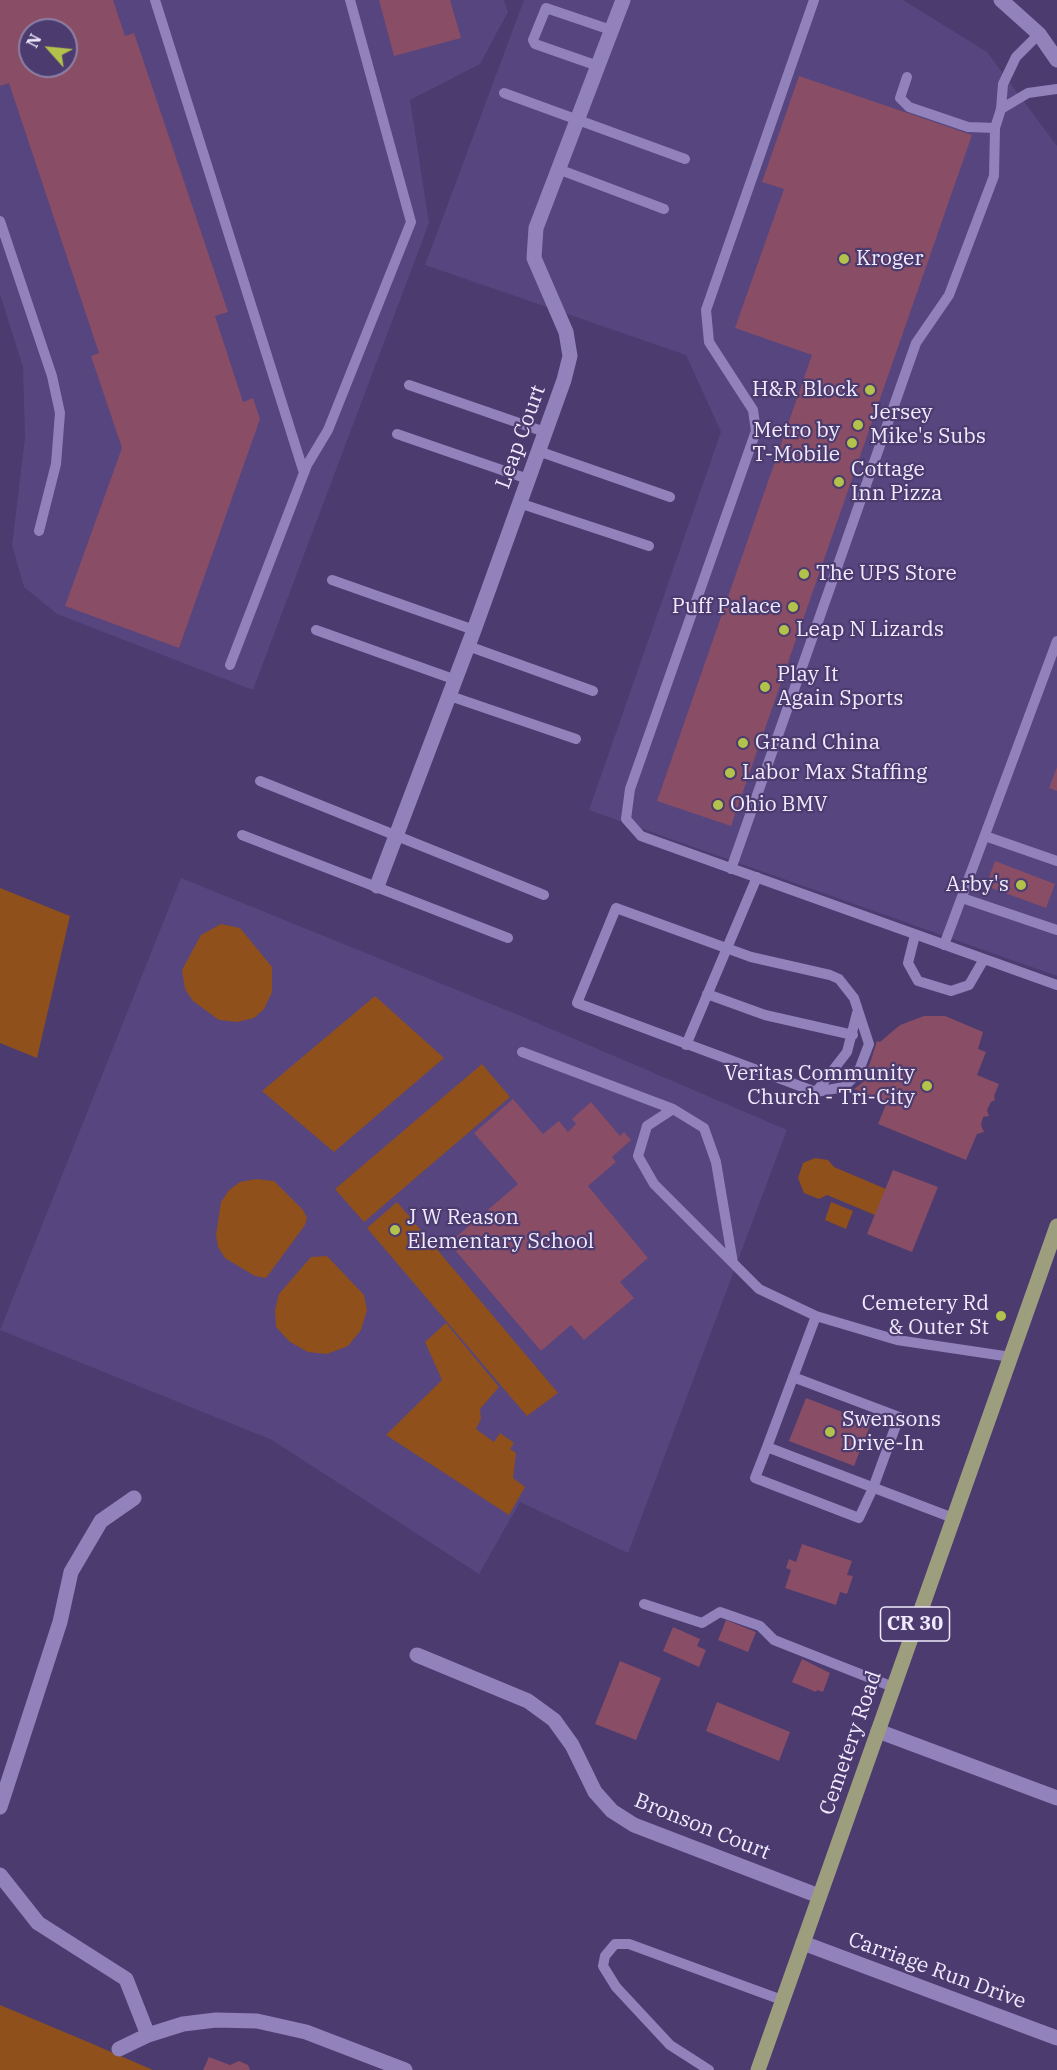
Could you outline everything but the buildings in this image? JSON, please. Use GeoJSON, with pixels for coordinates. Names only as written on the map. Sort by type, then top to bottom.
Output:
{"type":"FeatureCollection","features":[{"type":"Feature","properties":{"kind":"main road","name":"Cemetery Road"},"geometry":{"type":"LineString","coordinates":[[758,2070],[1057,1226]]}},
{"type":"Feature","properties":{"kind":"street","name":"Leap Court"},"geometry":{"type":"LineString","coordinates":[[377,886],[456,680],[570,356],[566,332],[534,258],[536,228],[623,0]]}},
{"type":"Feature","properties":{"kind":"street"},"geometry":{"type":"LineString","coordinates":[[1001,0],[1039,34],[1056,56]]}},
{"type":"Feature","properties":{"kind":"street"},"geometry":{"type":"LineString","coordinates":[[0,1807],[50,1656],[71,1572],[101,1521],[134,1498]]}},
{"type":"Feature","properties":{"kind":"street","name":"Bronson Court"},"geometry":{"type":"LineString","coordinates":[[417,1655],[528,1701],[554,1720],[572,1745],[595,1792],[612,1811],[634,1825],[819,1896]]}},
{"type":"Feature","properties":{"kind":"street"},"geometry":{"type":"LineString","coordinates":[[878,1731],[1057,1798]]}},
{"type":"Feature","properties":{"kind":"street"},"geometry":{"type":"LineString","coordinates":[[0,1875],[38,1923],[126,1979],[148,2035]]}},
{"type":"Feature","properties":{"kind":"street","name":"Carriage Run Drive"},"geometry":{"type":"LineString","coordinates":[[803,1943],[1057,2038]]}},
{"type":"Feature","properties":{"kind":"street"},"geometry":{"type":"LineString","coordinates":[[119,2049],[148,2035],[183,2024],[216,2020],[257,2021],[306,2032],[405,2070]]}},
{"type":"Feature","properties":{"kind":"lane"},"geometry":{"type":"LineString","coordinates":[[154,0],[304,473]]}},
{"type":"Feature","properties":{"kind":"lane"},"geometry":{"type":"LineString","coordinates":[[230,664],[304,473],[328,430],[411,222],[350,0]]}},
{"type":"Feature","properties":{"kind":"lane"},"geometry":{"type":"LineString","coordinates":[[814,0],[706,310],[709,342],[753,410],[756,430],[630,789],[626,819],[641,836],[1057,985]]}},
{"type":"Feature","properties":{"kind":"lane"},"geometry":{"type":"LineString","coordinates":[[598,66],[534,44],[533,40],[546,8],[611,30]]}},
{"type":"Feature","properties":{"kind":"lane"},"geometry":{"type":"LineString","coordinates":[[731,869],[916,343],[949,295],[994,176],[995,128],[1001,109],[1003,84],[1016,57],[1039,34]]}},
{"type":"Feature","properties":{"kind":"lane"},"geometry":{"type":"LineString","coordinates":[[907,77],[900,98],[909,107],[968,127],[995,128]]}},
{"type":"Feature","properties":{"kind":"lane"},"geometry":{"type":"LineString","coordinates":[[1001,109],[1028,93],[1057,89]]}},
{"type":"Feature","properties":{"kind":"lane"},"geometry":{"type":"LineString","coordinates":[[504,93],[685,159]]}},
{"type":"Feature","properties":{"kind":"lane"},"geometry":{"type":"LineString","coordinates":[[558,169],[664,209]]}},
{"type":"Feature","properties":{"kind":"lane"},"geometry":{"type":"LineString","coordinates":[[0,221],[52,375],[60,413],[56,464],[39,531]]}},
{"type":"Feature","properties":{"kind":"lane"},"geometry":{"type":"LineString","coordinates":[[409,385],[545,432]]}},
{"type":"Feature","properties":{"kind":"lane"},"geometry":{"type":"LineString","coordinates":[[397,434],[528,479]]}},
{"type":"Feature","properties":{"kind":"lane"},"geometry":{"type":"LineString","coordinates":[[538,451],[670,497]]}},
{"type":"Feature","properties":{"kind":"lane"},"geometry":{"type":"LineString","coordinates":[[519,503],[649,546]]}},
{"type":"Feature","properties":{"kind":"lane"},"geometry":{"type":"LineString","coordinates":[[332,580],[474,630]]}},
{"type":"Feature","properties":{"kind":"lane"},"geometry":{"type":"LineString","coordinates":[[316,630],[456,680]]}},
{"type":"Feature","properties":{"kind":"lane"},"geometry":{"type":"LineString","coordinates":[[945,945],[1057,641]]}},
{"type":"Feature","properties":{"kind":"lane"},"geometry":{"type":"LineString","coordinates":[[468,646],[592,691]]}},
{"type":"Feature","properties":{"kind":"lane"},"geometry":{"type":"LineString","coordinates":[[450,696],[576,739]]}},
{"type":"Feature","properties":{"kind":"lane"},"geometry":{"type":"LineString","coordinates":[[260,781],[544,895]]}},
{"type":"Feature","properties":{"kind":"lane"},"geometry":{"type":"LineString","coordinates":[[242,835],[508,938]]}},
{"type":"Feature","properties":{"kind":"lane"},"geometry":{"type":"LineString","coordinates":[[985,837],[1057,861]]}},
{"type":"Feature","properties":{"kind":"lane"},"geometry":{"type":"LineString","coordinates":[[686,1045],[757,877]]}},
{"type":"Feature","properties":{"kind":"lane"},"geometry":{"type":"LineString","coordinates":[[962,898],[1057,930]]}},
{"type":"Feature","properties":{"kind":"lane"},"geometry":{"type":"LineString","coordinates":[[616,908],[726,948],[839,979],[858,1007],[868,1044],[858,1073],[844,1087],[816,1092],[577,1003],[616,908]]}},
{"type":"Feature","properties":{"kind":"lane"},"geometry":{"type":"LineString","coordinates":[[915,935],[908,963],[918,981],[951,991],[969,986],[984,959]]}},
{"type":"Feature","properties":{"kind":"lane"},"geometry":{"type":"LineString","coordinates":[[707,994],[765,1015],[853,1035]]}},
{"type":"Feature","properties":{"kind":"lane"},"geometry":{"type":"LineString","coordinates":[[816,1092],[847,1052],[858,1007]]}},
{"type":"Feature","properties":{"kind":"lane"},"geometry":{"type":"LineString","coordinates":[[522,1052],[673,1109],[704,1128],[717,1162],[733,1263]]}},
{"type":"Feature","properties":{"kind":"lane"},"geometry":{"type":"LineString","coordinates":[[673,1109],[647,1126],[638,1156],[654,1184],[759,1288],[816,1316],[897,1340],[1011,1357]]}},
{"type":"Feature","properties":{"kind":"lane"},"geometry":{"type":"LineString","coordinates":[[793,1377],[899,1417],[873,1488],[859,1518],[755,1478],[768,1447],[793,1377],[816,1316]]}},
{"type":"Feature","properties":{"kind":"lane"},"geometry":{"type":"LineString","coordinates":[[768,1447],[953,1518]]}},
{"type":"Feature","properties":{"kind":"lane"},"geometry":{"type":"LineString","coordinates":[[644,1604],[702,1623],[720,1612],[760,1626],[774,1640],[893,1687]]}},
{"type":"Feature","properties":{"kind":"lane"},"geometry":{"type":"LineString","coordinates":[[709,2070],[670,2045],[616,1987],[603,1966],[605,1956],[615,1944],[629,1944],[782,2000]]}},
{"type":"Feature","properties":{"kind":"shaded area"},"geometry":{"type":"Polygon","coordinates":[[[0,0],[504,0],[508,12],[480,64],[410,100],[429,223],[253,690],[57,614],[24,587],[12,545],[25,438],[23,367],[0,294],[0,0]]]}},
{"type":"Feature","properties":{"kind":"shaded area"},"geometry":{"type":"Polygon","coordinates":[[[524,0],[903,0],[987,52],[1057,146],[1057,976],[589,810],[721,432],[686,355],[425,265],[524,0]]]}},
{"type":"Feature","properties":{"kind":"shaded area","name":"J W Reason Elementary School"},"geometry":{"type":"Polygon","coordinates":[[[181,878],[516,1014],[787,1130],[628,1553],[520,1502],[479,1574],[272,1440],[0,1330],[181,878]]]}},
{"type":"Feature","properties":{"kind":"shaded area"},"geometry":{"type":"Polygon","coordinates":[[[0,888],[70,916],[37,1058],[0,1043],[0,888]]]}},
{"type":"Feature","properties":{"kind":"shaded area"},"geometry":{"type":"Polygon","coordinates":[[[221,924],[240,928],[272,967],[272,992],[264,1009],[254,1018],[237,1022],[219,1020],[193,1001],[185,989],[182,970],[201,935],[221,924]]]}},
{"type":"Feature","properties":{"kind":"shaded area"},"geometry":{"type":"Polygon","coordinates":[[[375,996],[444,1058],[334,1152],[262,1091],[375,996]]]}},
{"type":"Feature","properties":{"kind":"shaded area"},"geometry":{"type":"Polygon","coordinates":[[[482,1064],[510,1097],[364,1222],[335,1189],[482,1064]]]}},
{"type":"Feature","properties":{"kind":"shaded area"},"geometry":{"type":"Polygon","coordinates":[[[815,1158],[828,1160],[834,1167],[886,1189],[875,1215],[827,1195],[819,1199],[804,1193],[798,1178],[803,1163],[815,1158]]]}},
{"type":"Feature","properties":{"kind":"shaded area"},"geometry":{"type":"Polygon","coordinates":[[[256,1179],[274,1181],[303,1210],[307,1218],[305,1225],[266,1278],[255,1276],[225,1258],[218,1247],[216,1235],[221,1202],[229,1190],[240,1182],[256,1179]]]}},
{"type":"Feature","properties":{"kind":"shaded area"},"geometry":{"type":"Polygon","coordinates":[[[397,1202],[558,1393],[527,1416],[367,1228],[397,1202]]]}},
{"type":"Feature","properties":{"kind":"shaded area"},"geometry":{"type":"Polygon","coordinates":[[[831,1202],[853,1211],[846,1229],[825,1220],[831,1202]]]}},
{"type":"Feature","properties":{"kind":"shaded area"},"geometry":{"type":"Polygon","coordinates":[[[327,1256],[364,1295],[367,1310],[361,1330],[348,1346],[327,1354],[308,1352],[290,1342],[276,1327],[275,1310],[279,1294],[311,1257],[327,1256]]]}},
{"type":"Feature","properties":{"kind":"shaded area"},"geometry":{"type":"Polygon","coordinates":[[[446,1323],[499,1387],[480,1409],[481,1419],[476,1429],[494,1442],[500,1433],[514,1443],[510,1449],[516,1453],[513,1478],[525,1487],[509,1515],[386,1435],[442,1380],[425,1342],[446,1323]]]}},
{"type":"Feature","properties":{"kind":"shaded area"},"geometry":{"type":"Polygon","coordinates":[[[0,2005],[88,2042],[153,2070],[0,2070],[0,2005]]]}},
{"type":"Feature","properties":{"kind":"place","name":"Kroger"},"geometry":{"type":"Point","coordinates":[844,259]}},
{"type":"Feature","properties":{"kind":"place","name":"H&R Block"},"geometry":{"type":"Point","coordinates":[870,390]}},
{"type":"Feature","properties":{"kind":"place","name":"Jersey Mike's Subs"},"geometry":{"type":"Point","coordinates":[858,425]}},
{"type":"Feature","properties":{"kind":"place","name":"Metro by T-Mobile"},"geometry":{"type":"Point","coordinates":[852,443]}},
{"type":"Feature","properties":{"kind":"place","name":"Cottage Inn Pizza"},"geometry":{"type":"Point","coordinates":[839,482]}},
{"type":"Feature","properties":{"kind":"place","name":"The UPS Store"},"geometry":{"type":"Point","coordinates":[804,574]}},
{"type":"Feature","properties":{"kind":"place","name":"Puff Palace"},"geometry":{"type":"Point","coordinates":[793,607]}},
{"type":"Feature","properties":{"kind":"place","name":"Leap N Lizards"},"geometry":{"type":"Point","coordinates":[784,630]}},
{"type":"Feature","properties":{"kind":"place","name":"Play It Again Sports"},"geometry":{"type":"Point","coordinates":[765,687]}},
{"type":"Feature","properties":{"kind":"place","name":"Grand China"},"geometry":{"type":"Point","coordinates":[743,743]}},
{"type":"Feature","properties":{"kind":"place","name":"Labor Max Staffing"},"geometry":{"type":"Point","coordinates":[730,773]}},
{"type":"Feature","properties":{"kind":"place","name":"Ohio BMV"},"geometry":{"type":"Point","coordinates":[718,805]}},
{"type":"Feature","properties":{"kind":"place","name":"Arby's"},"geometry":{"type":"Point","coordinates":[1021,885]}},
{"type":"Feature","properties":{"kind":"place","name":"Veritas Community Church - Tri-City"},"geometry":{"type":"Point","coordinates":[927,1086]}},
{"type":"Feature","properties":{"kind":"place","name":"J W Reason Elementary School"},"geometry":{"type":"Point","coordinates":[395,1230]}},
{"type":"Feature","properties":{"kind":"place","name":"Cemetery Rd & Outer St"},"geometry":{"type":"Point","coordinates":[1001,1316]}},
{"type":"Feature","properties":{"kind":"place","name":"Swensons Drive-In"},"geometry":{"type":"Point","coordinates":[830,1432]}}]}
